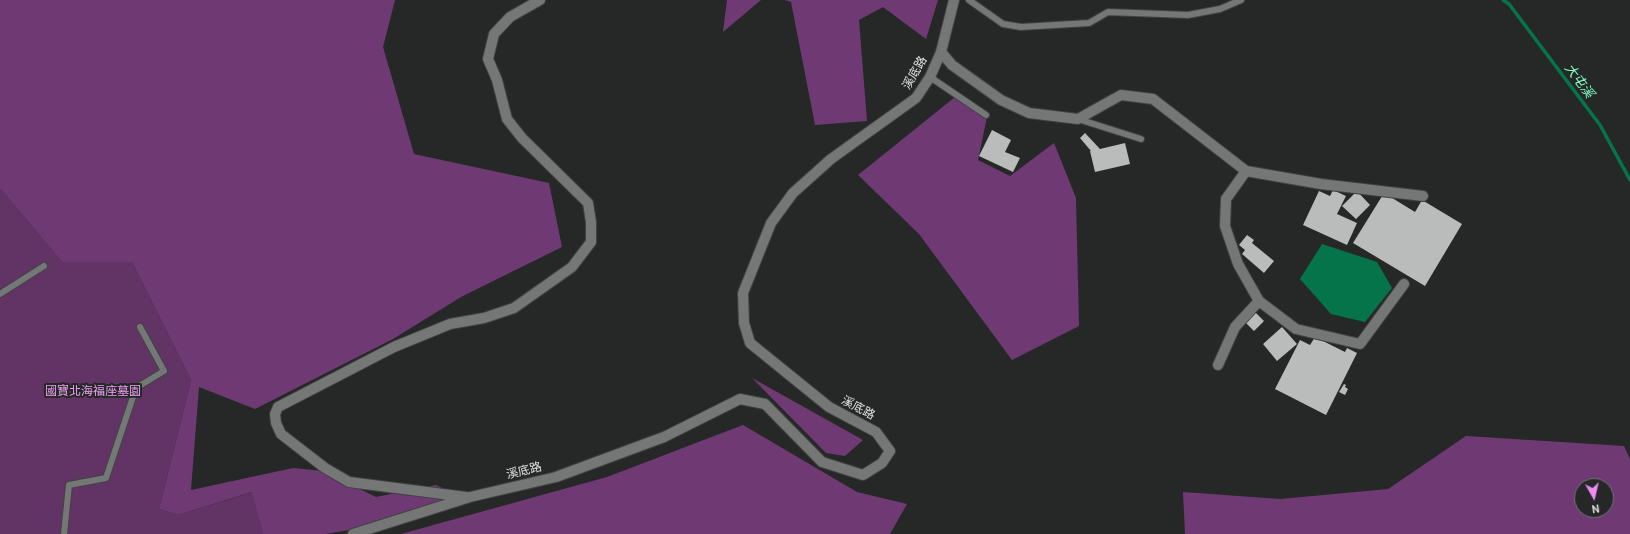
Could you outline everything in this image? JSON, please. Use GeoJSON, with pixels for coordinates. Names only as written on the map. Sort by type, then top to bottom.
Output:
{"type":"FeatureCollection","features":[{"type":"Feature","properties":{"kind":"street"},"geometry":{"type":"LineString","coordinates":[[470,497],[349,482],[320,464],[281,434],[276,423],[275,414],[278,407],[394,347],[450,324],[484,318],[514,308],[572,267],[591,242],[591,222],[588,203],[522,138],[507,119],[497,80],[488,59],[494,34],[510,17],[540,0]]}},
{"type":"Feature","properties":{"kind":"street","name":"溪底路"},"geometry":{"type":"LineString","coordinates":[[353,534],[470,497],[564,474],[664,437],[740,399],[765,404],[822,462],[863,475],[882,463],[890,451],[876,432],[829,407],[750,343],[744,324],[743,293],[771,223],[793,193],[831,159],[916,98],[930,77],[941,52],[954,0]]}},
{"type":"Feature","properties":{"kind":"street"},"geometry":{"type":"LineString","coordinates":[[941,52],[952,65],[1001,100],[1030,114],[1078,119],[1121,95],[1153,99],[1246,171],[1321,184],[1424,196]]}},
{"type":"Feature","properties":{"kind":"street"},"geometry":{"type":"LineString","coordinates":[[1246,171],[1226,199],[1225,226],[1238,264],[1259,301],[1296,329],[1360,344],[1404,284]]}},
{"type":"Feature","properties":{"kind":"street"},"geometry":{"type":"LineString","coordinates":[[1218,365],[1235,327],[1259,301]]}},
{"type":"Feature","properties":{"kind":"lane"},"geometry":{"type":"LineString","coordinates":[[969,0],[1003,24],[1021,27],[1089,23],[1108,12],[1188,15],[1220,9],[1242,0]]}},
{"type":"Feature","properties":{"kind":"lane"},"geometry":{"type":"LineString","coordinates":[[930,77],[986,115]]}},
{"type":"Feature","properties":{"kind":"lane"},"geometry":{"type":"LineString","coordinates":[[1078,119],[1140,139]]}},
{"type":"Feature","properties":{"kind":"lane"},"geometry":{"type":"LineString","coordinates":[[0,294],[44,266]]}},
{"type":"Feature","properties":{"kind":"lane"},"geometry":{"type":"LineString","coordinates":[[64,534],[69,484],[106,478],[136,388],[164,372],[140,327]]}},
{"type":"Feature","properties":{"kind":"green space","name":"國寶北海福座墓園"},"geometry":{"type":"Polygon","coordinates":[[[0,188],[62,262],[132,262],[191,380],[159,509],[178,515],[253,492],[263,534],[0,534],[0,188]]]}},
{"type":"Feature","properties":{"kind":"shaded area"},"geometry":{"type":"Polygon","coordinates":[[[0,0],[395,0],[383,47],[414,154],[549,183],[562,247],[461,297],[393,339],[255,409],[199,387],[191,490],[293,468],[323,471],[376,497],[436,485],[462,498],[361,528],[325,534],[263,534],[252,492],[178,515],[159,509],[191,380],[132,262],[62,262],[0,188],[0,0]]]}},
{"type":"Feature","properties":{"kind":"shaded area"},"geometry":{"type":"Polygon","coordinates":[[[727,0],[761,0],[723,32],[727,0]]]}},
{"type":"Feature","properties":{"kind":"shaded area"},"geometry":{"type":"Polygon","coordinates":[[[785,0],[938,0],[926,39],[883,7],[859,20],[867,121],[815,125],[791,2],[785,0]]]}},
{"type":"Feature","properties":{"kind":"shaded area"},"geometry":{"type":"Polygon","coordinates":[[[955,97],[987,117],[978,160],[1010,176],[1054,143],[1076,198],[1079,326],[1012,360],[919,234],[858,175],[955,97]]]}},
{"type":"Feature","properties":{"kind":"shaded area"},"geometry":{"type":"Polygon","coordinates":[[[1322,244],[1377,262],[1392,288],[1365,322],[1331,314],[1300,279],[1322,244]]]}},
{"type":"Feature","properties":{"kind":"shaded area"},"geometry":{"type":"Polygon","coordinates":[[[752,378],[863,440],[845,456],[826,453],[752,378]]]}},
{"type":"Feature","properties":{"kind":"shaded area"},"geometry":{"type":"Polygon","coordinates":[[[743,425],[857,492],[907,504],[890,534],[401,534],[607,477],[743,425]]]}},
{"type":"Feature","properties":{"kind":"shaded area"},"geometry":{"type":"Polygon","coordinates":[[[1466,436],[1624,446],[1630,459],[1630,534],[1185,534],[1183,492],[1280,499],[1388,489],[1466,436]]]}},
{"type":"Feature","properties":{"kind":"building"},"geometry":{"type":"Polygon","coordinates":[[[992,130],[1011,140],[1005,152],[1020,158],[1013,172],[979,156],[992,130]]]}},
{"type":"Feature","properties":{"kind":"building"},"geometry":{"type":"Polygon","coordinates":[[[1085,133],[1100,149],[1125,143],[1130,164],[1095,172],[1091,151],[1080,138],[1085,133]]]}},
{"type":"Feature","properties":{"kind":"building"},"geometry":{"type":"Polygon","coordinates":[[[1333,190],[1346,196],[1337,214],[1357,223],[1347,245],[1303,225],[1319,191],[1330,196],[1333,190]]]}},
{"type":"Feature","properties":{"kind":"building"},"geometry":{"type":"Polygon","coordinates":[[[1357,191],[1370,205],[1356,219],[1342,206],[1357,191]]]}},
{"type":"Feature","properties":{"kind":"building"},"geometry":{"type":"Polygon","coordinates":[[[1384,193],[1415,212],[1422,200],[1462,224],[1425,286],[1353,243],[1384,193]]]}},
{"type":"Feature","properties":{"kind":"building"},"geometry":{"type":"Polygon","coordinates":[[[1247,235],[1254,240],[1252,243],[1274,261],[1264,273],[1242,254],[1245,250],[1239,245],[1247,235]]]}},
{"type":"Feature","properties":{"kind":"building"},"geometry":{"type":"Polygon","coordinates":[[[1255,312],[1264,321],[1254,331],[1245,322],[1255,312]]]}},
{"type":"Feature","properties":{"kind":"building"},"geometry":{"type":"Polygon","coordinates":[[[1282,327],[1297,344],[1277,361],[1263,344],[1282,327]]]}},
{"type":"Feature","properties":{"kind":"building"},"geometry":{"type":"Polygon","coordinates":[[[1315,337],[1345,352],[1347,348],[1357,353],[1326,415],[1275,389],[1300,340],[1310,345],[1315,337]]]}},
{"type":"Feature","properties":{"kind":"building"},"geometry":{"type":"Polygon","coordinates":[[[1344,384],[1348,389],[1345,395],[1339,392],[1344,384]]]}},
{"type":"Feature","properties":{"kind":"waterway","name":"大屯溪"},"geometry":{"type":"LineString","coordinates":[[1503,0],[1509,4],[1600,125],[1630,180]]}}]}
